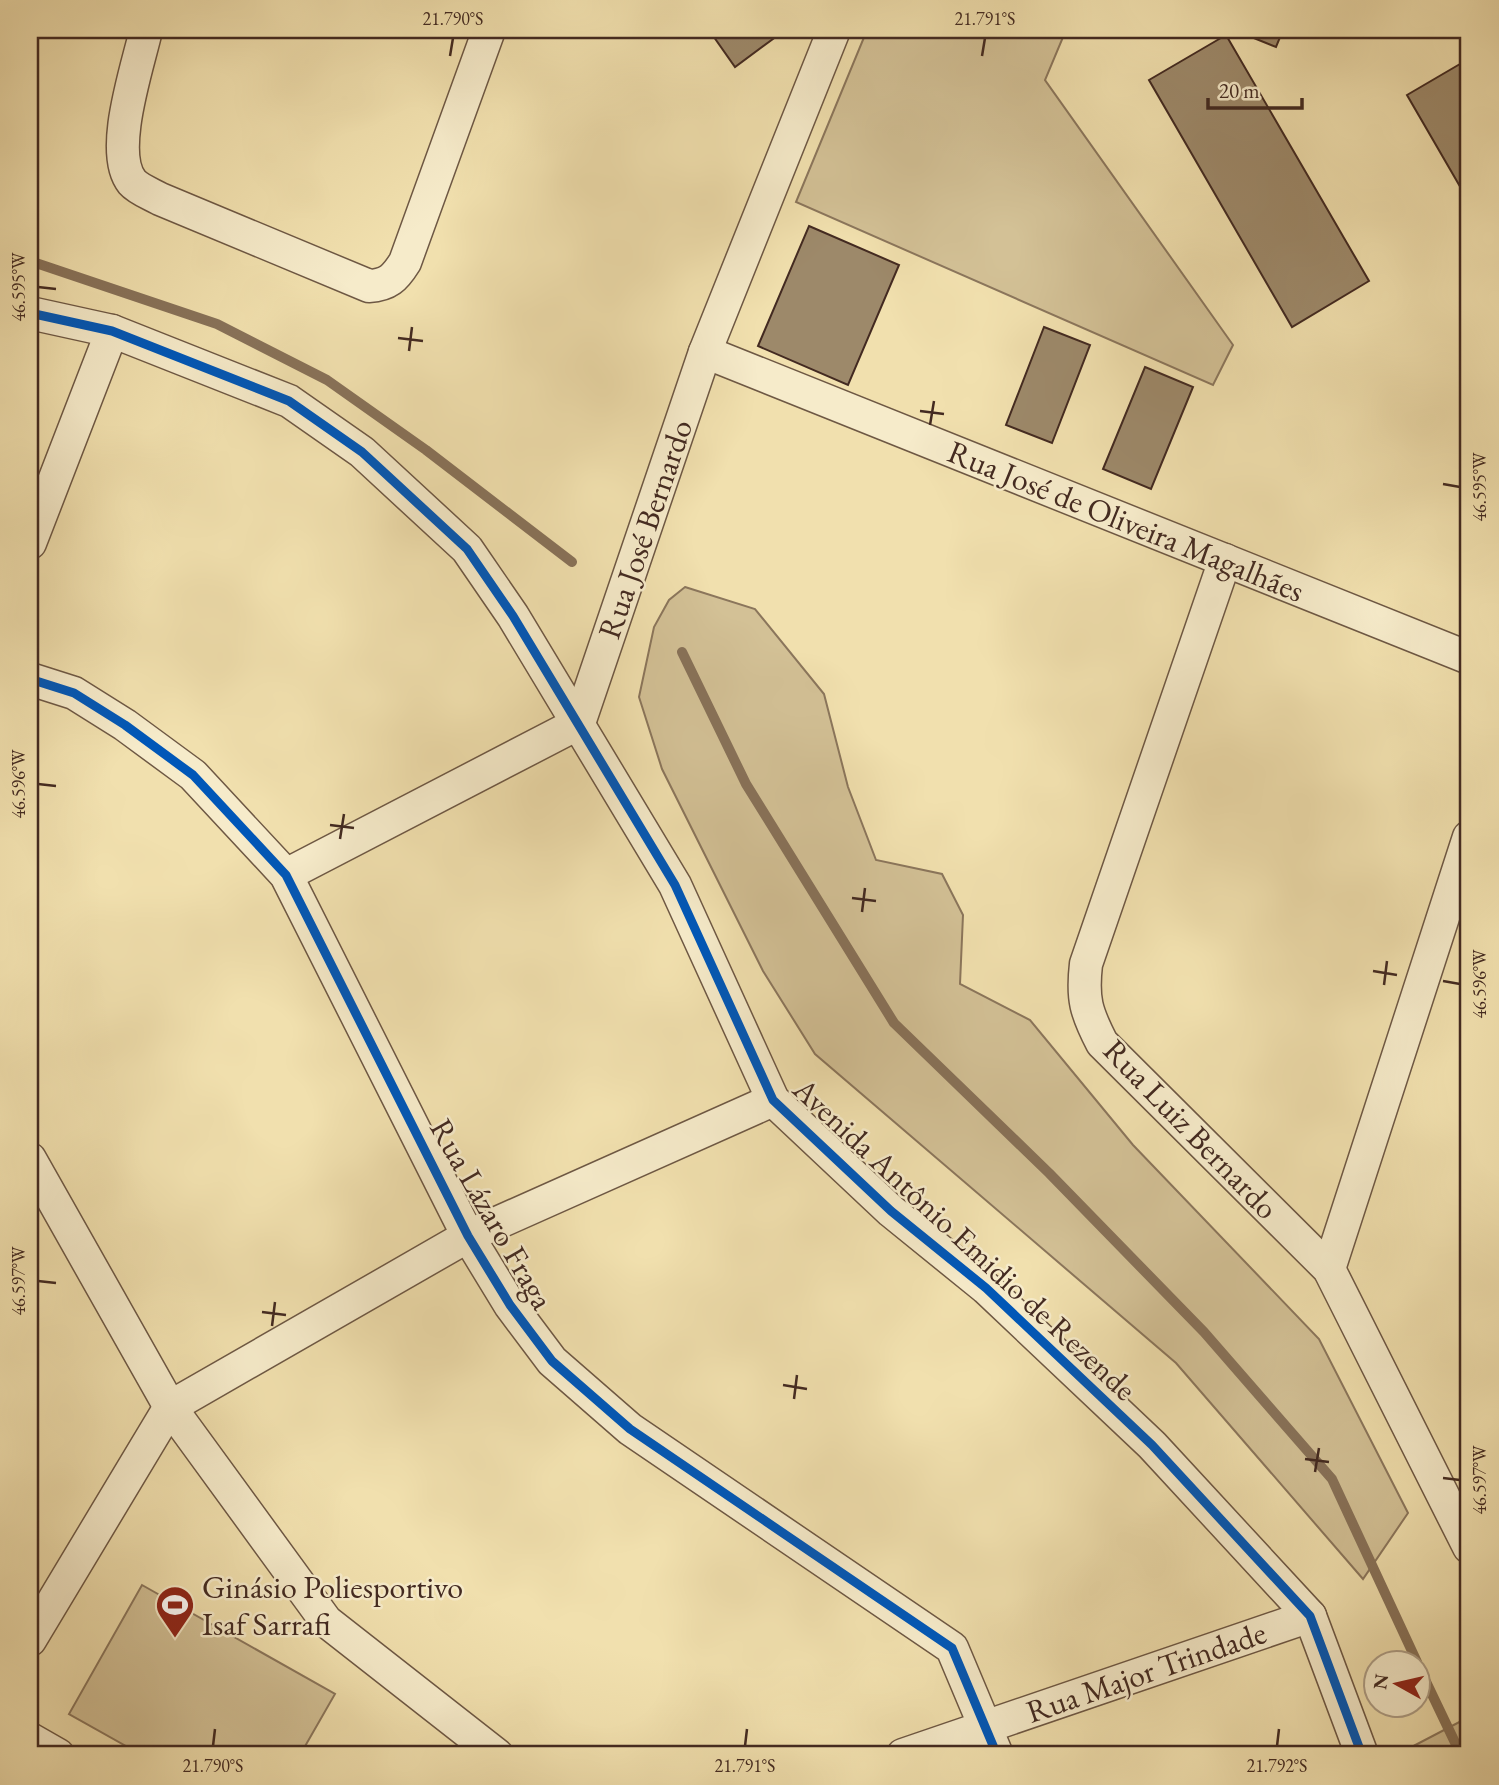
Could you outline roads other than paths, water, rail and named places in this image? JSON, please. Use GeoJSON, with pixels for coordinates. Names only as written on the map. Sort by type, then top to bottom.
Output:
{"type":"FeatureCollection","features":[{"type":"Feature","properties":{"kind":"street"},"geometry":{"type":"LineString","coordinates":[[146,30],[121,144],[123,165],[133,184],[160,199],[369,286],[384,285],[395,278],[405,262],[489,30]]}},
{"type":"Feature","properties":{"kind":"street","name":"Rua José Bernardo"},"geometry":{"type":"LineString","coordinates":[[579,723],[705,352],[834,30]]}},
{"type":"Feature","properties":{"kind":"street","name":"Avenida Antônio Emidio de Rezende"},"geometry":{"type":"LineString","coordinates":[[30,313],[112,331],[289,401],[362,452],[467,550],[513,616],[675,885],[773,1100],[891,1211],[986,1288],[1152,1445],[1310,1616],[1362,1755]]}},
{"type":"Feature","properties":{"kind":"street"},"geometry":{"type":"LineString","coordinates":[[30,544],[112,331]]}},
{"type":"Feature","properties":{"kind":"street","name":"Rua José de Oliveira Magalhães"},"geometry":{"type":"LineString","coordinates":[[705,352],[1469,658]]}},
{"type":"Feature","properties":{"kind":"street","name":"Rua Luiz Bernardo"},"geometry":{"type":"LineString","coordinates":[[1225,560],[1086,964],[1083,993],[1087,1015],[1102,1043],[1329,1269],[1469,1547]]}},
{"type":"Feature","properties":{"kind":"street","name":"Rua Lázaro Fraga"},"geometry":{"type":"LineString","coordinates":[[30,679],[74,693],[193,775],[286,875],[468,1236],[509,1305],[552,1361],[630,1429],[952,1648],[992,1741]]}},
{"type":"Feature","properties":{"kind":"street"},"geometry":{"type":"LineString","coordinates":[[286,875],[579,723]]}},
{"type":"Feature","properties":{"kind":"street"},"geometry":{"type":"LineString","coordinates":[[1329,1269],[1469,837]]}},
{"type":"Feature","properties":{"kind":"street"},"geometry":{"type":"LineString","coordinates":[[30,1640],[170,1407],[468,1236],[773,1100]]}},
{"type":"Feature","properties":{"kind":"street"},"geometry":{"type":"LineString","coordinates":[[30,1158],[170,1407],[326,1622],[497,1755]]}},
{"type":"Feature","properties":{"kind":"street","name":"Rua Major Trindade"},"geometry":{"type":"LineString","coordinates":[[903,1755],[992,1741],[1310,1616]]}},
{"type":"Feature","properties":{"kind":"street"},"geometry":{"type":"LineString","coordinates":[[30,1739],[58,1755]]}},
{"type":"Feature","properties":{"kind":"waterway"},"geometry":{"type":"LineString","coordinates":[[30,261],[217,324],[327,380],[426,450],[572,562]]}},
{"type":"Feature","properties":{"kind":"waterway"},"geometry":{"type":"LineString","coordinates":[[682,652],[746,784],[894,1023],[1049,1173],[1204,1332],[1332,1479],[1410,1648]]}},
{"type":"Feature","properties":{"kind":"waterway"},"geometry":{"type":"LineString","coordinates":[[1432,1694],[1461,1755]]}},
{"type":"Feature","properties":{"kind":"place","name":"Ginásio Poliesportivo Isaf Sarrafi"},"geometry":{"type":"Point","coordinates":[175,1639]}}]}
